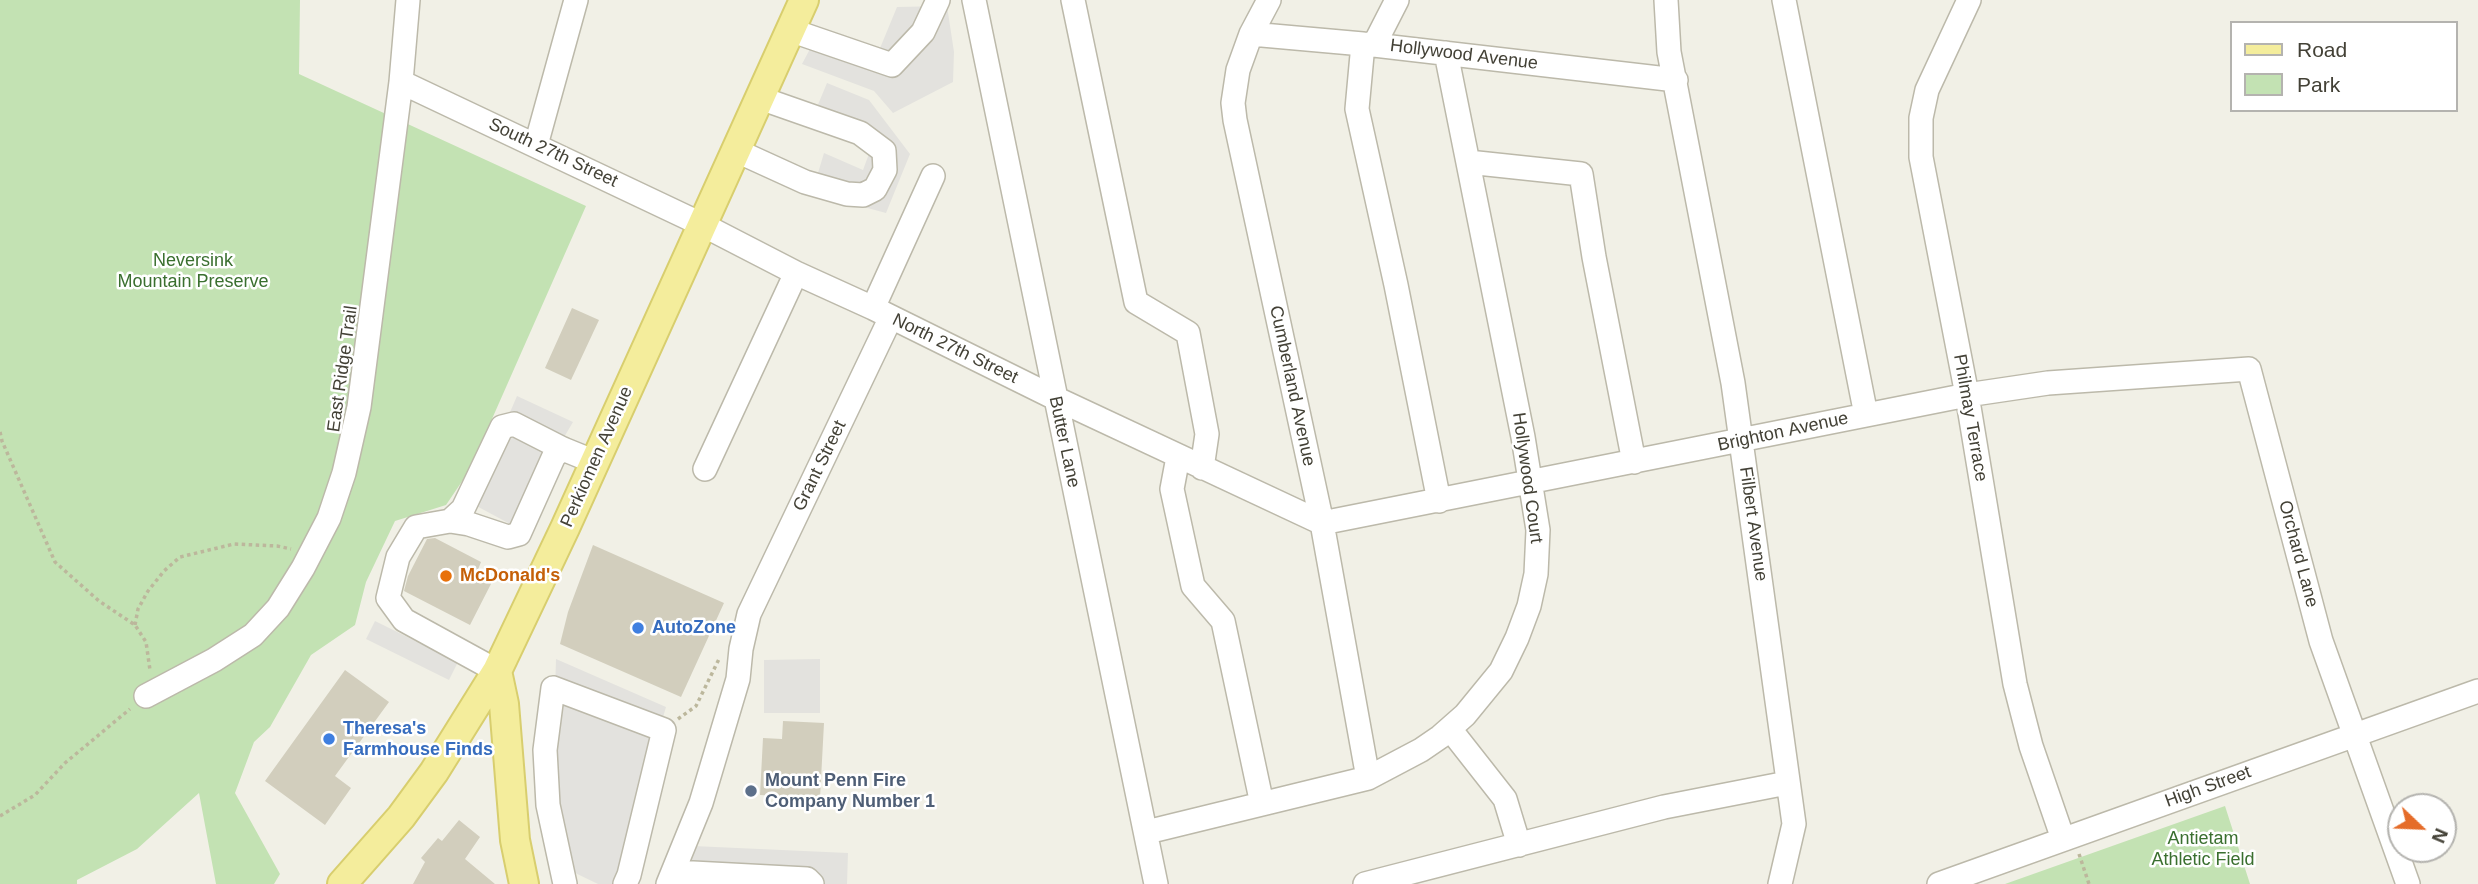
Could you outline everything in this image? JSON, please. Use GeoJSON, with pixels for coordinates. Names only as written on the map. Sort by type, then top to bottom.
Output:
{"type":"FeatureCollection","features":[{"type":"Feature","properties":{"kind":"main road","name":"Perkiomen Avenue"},"geometry":{"type":"LineString","coordinates":[[342,884],[401,817],[434,772],[497,671],[704,225],[804,0]]}},
{"type":"Feature","properties":{"kind":"main road"},"geometry":{"type":"LineString","coordinates":[[497,671],[504,704],[515,840],[524,884]]}},
{"type":"Feature","properties":{"kind":"street"},"geometry":{"type":"LineString","coordinates":[[146,696],[214,660],[253,635],[278,608],[329,518],[344,473],[359,407],[401,82],[408,0]]}},
{"type":"Feature","properties":{"kind":"street"},"geometry":{"type":"LineString","coordinates":[[536,145],[576,0]]}},
{"type":"Feature","properties":{"kind":"street"},"geometry":{"type":"LineString","coordinates":[[790,30],[892,65],[923,32],[938,0]]}},
{"type":"Feature","properties":{"kind":"street","name":"Butter Lane"},"geometry":{"type":"LineString","coordinates":[[974,0],[1156,884]]}},
{"type":"Feature","properties":{"kind":"street"},"geometry":{"type":"LineString","coordinates":[[1073,0],[1136,302],[1188,333],[1207,434],[1202,468]]}},
{"type":"Feature","properties":{"kind":"street","name":"Cumberland Avenue"},"geometry":{"type":"LineString","coordinates":[[1269,0],[1251,34],[1235,83],[1235,120],[1322,523],[1368,778]]}},
{"type":"Feature","properties":{"kind":"street"},"geometry":{"type":"LineString","coordinates":[[1397,0],[1368,44],[1357,109],[1396,285],[1439,501]]}},
{"type":"Feature","properties":{"kind":"street","name":"Filbert Avenue"},"geometry":{"type":"LineString","coordinates":[[1665,0],[1669,52],[1733,383],[1794,824],[1780,884]]}},
{"type":"Feature","properties":{"kind":"street"},"geometry":{"type":"LineString","coordinates":[[1784,0],[1866,415]]}},
{"type":"Feature","properties":{"kind":"street","name":"Philmay Terrace"},"geometry":{"type":"LineString","coordinates":[[1969,0],[1927,90],[1921,118],[1920,143],[1934,230],[1967,395],[2015,684],[2031,746],[2070,844]]}},
{"type":"Feature","properties":{"kind":"street","name":"Hollywood Avenue"},"geometry":{"type":"LineString","coordinates":[[1251,34],[1368,44],[1676,80]]}},
{"type":"Feature","properties":{"kind":"street","name":"Hollywood Court"},"geometry":{"type":"LineString","coordinates":[[1147,832],[1368,778],[1421,750],[1450,729],[1481,698],[1501,671],[1517,638],[1529,606],[1536,574],[1538,530],[1446,53]]}},
{"type":"Feature","properties":{"kind":"street","name":"South 27th Street"},"geometry":{"type":"LineString","coordinates":[[401,82],[704,225]]}},
{"type":"Feature","properties":{"kind":"street"},"geometry":{"type":"LineString","coordinates":[[737,151],[805,182],[847,194],[863,195],[875,188],[885,170],[884,151],[860,133],[760,98]]}},
{"type":"Feature","properties":{"kind":"street"},"geometry":{"type":"LineString","coordinates":[[1468,162],[1581,174],[1594,257],[1634,462]]}},
{"type":"Feature","properties":{"kind":"street","name":"Grant Street"},"geometry":{"type":"LineString","coordinates":[[671,878],[701,803],[738,679],[749,614],[882,312],[933,176]]}},
{"type":"Feature","properties":{"kind":"street","name":"North 27th Street"},"geometry":{"type":"LineString","coordinates":[[704,225],[796,273],[882,312],[1055,398],[1322,523]]}},
{"type":"Feature","properties":{"kind":"street"},"geometry":{"type":"LineString","coordinates":[[705,469],[796,273]]}},
{"type":"Feature","properties":{"kind":"street","name":"Brighton Avenue"},"geometry":{"type":"LineString","coordinates":[[1322,523],[1967,395],[2060,382],[2249,369]]}},
{"type":"Feature","properties":{"kind":"street","name":"Orchard Lane"},"geometry":{"type":"LineString","coordinates":[[2249,369],[2321,641],[2407,884]]}},
{"type":"Feature","properties":{"kind":"street"},"geometry":{"type":"LineString","coordinates":[[450,521],[463,509],[502,427],[514,424],[595,462]]}},
{"type":"Feature","properties":{"kind":"street"},"geometry":{"type":"LineString","coordinates":[[497,671],[404,620],[388,598],[398,557],[416,527],[450,521],[508,537],[519,534],[554,456],[563,449]]}},
{"type":"Feature","properties":{"kind":"street"},"geometry":{"type":"LineString","coordinates":[[1178,457],[1172,489],[1193,586],[1223,621],[1262,804]]}},
{"type":"Feature","properties":{"kind":"street"},"geometry":{"type":"LineString","coordinates":[[565,884],[548,804],[545,750],[554,688],[664,730],[625,884]]}},
{"type":"Feature","properties":{"kind":"street","name":"High Street"},"geometry":{"type":"LineString","coordinates":[[1939,884],[2070,844],[2478,691]]}},
{"type":"Feature","properties":{"kind":"street"},"geometry":{"type":"LineString","coordinates":[[1450,729],[1505,799],[1519,845]]}},
{"type":"Feature","properties":{"kind":"street"},"geometry":{"type":"LineString","coordinates":[[1365,884],[1664,807],[1787,783]]}},
{"type":"Feature","properties":{"kind":"street"},"geometry":{"type":"LineString","coordinates":[[671,878],[807,878],[812,884]]}},
{"type":"Feature","properties":{"kind":"path"},"geometry":{"type":"LineString","coordinates":[[0,432],[55,562],[99,601],[135,625],[146,642],[150,673],[146,696],[65,763],[35,795],[0,816]]}},
{"type":"Feature","properties":{"kind":"path"},"geometry":{"type":"LineString","coordinates":[[135,625],[138,609],[148,591],[180,557],[234,544],[277,546],[298,551]]}},
{"type":"Feature","properties":{"kind":"path"},"geometry":{"type":"LineString","coordinates":[[696,706],[717,658]]}},
{"type":"Feature","properties":{"kind":"path"},"geometry":{"type":"LineString","coordinates":[[2070,844],[2089,884]]}},
{"type":"Feature","properties":{"kind":"green space","name":"Neversink Mountain Preserve"},"geometry":{"type":"Polygon","coordinates":[[[0,0],[300,0],[299,74],[586,206],[469,471],[446,505],[395,521],[366,582],[355,625],[311,655],[270,727],[254,742],[235,793],[280,874],[274,884],[216,884],[199,793],[137,849],[77,880],[77,884],[0,884],[0,0]]]}},
{"type":"Feature","properties":{"kind":"green space","name":"Antietam Athletic Field"},"geometry":{"type":"Polygon","coordinates":[[[2225,806],[2250,884],[2005,884],[2225,806]]]}},
{"type":"Feature","properties":{"kind":"shaded area"},"geometry":{"type":"Polygon","coordinates":[[[947,6],[954,52],[953,82],[893,113],[874,91],[802,64],[810,49],[871,70],[897,7],[947,6]]]}},
{"type":"Feature","properties":{"kind":"shaded area"},"geometry":{"type":"Polygon","coordinates":[[[827,83],[869,100],[910,154],[886,213],[812,193],[824,153],[863,170],[873,143],[817,107],[827,83]]]}},
{"type":"Feature","properties":{"kind":"shaded area"},"geometry":{"type":"Polygon","coordinates":[[[517,396],[573,422],[512,525],[471,503],[517,396]]]}},
{"type":"Feature","properties":{"kind":"shaded area"},"geometry":{"type":"Polygon","coordinates":[[[375,621],[458,662],[449,680],[366,639],[375,621]]]}},
{"type":"Feature","properties":{"kind":"shaded area"},"geometry":{"type":"Polygon","coordinates":[[[556,659],[666,707],[614,884],[598,884],[569,870],[552,795],[556,659]]]}},
{"type":"Feature","properties":{"kind":"shaded area"},"geometry":{"type":"Polygon","coordinates":[[[820,659],[820,713],[764,713],[764,660],[820,659]]]}},
{"type":"Feature","properties":{"kind":"shaded area"},"geometry":{"type":"Polygon","coordinates":[[[693,846],[848,853],[847,884],[683,884],[693,846]]]}},
{"type":"Feature","properties":{"kind":"building"},"geometry":{"type":"Polygon","coordinates":[[[572,308],[599,320],[571,380],[545,368],[572,308]]]}},
{"type":"Feature","properties":{"kind":"building","name":"McDonald's"},"geometry":{"type":"Polygon","coordinates":[[[435,538],[481,562],[477,572],[493,580],[470,625],[404,591],[408,576],[427,539],[435,538]]]}},
{"type":"Feature","properties":{"kind":"building","name":"AutoZone"},"geometry":{"type":"Polygon","coordinates":[[[593,545],[724,603],[681,697],[560,644],[568,612],[593,545]]]}},
{"type":"Feature","properties":{"kind":"building","name":"Theresa's Farmhouse Finds"},"geometry":{"type":"Polygon","coordinates":[[[345,670],[389,702],[335,776],[351,788],[325,825],[265,781],[345,670]]]}},
{"type":"Feature","properties":{"kind":"building"},"geometry":{"type":"Polygon","coordinates":[[[783,721],[824,723],[820,798],[760,795],[763,738],[782,739],[783,721]]]}},
{"type":"Feature","properties":{"kind":"building"},"geometry":{"type":"Polygon","coordinates":[[[459,820],[480,837],[465,859],[495,884],[413,884],[425,862],[421,858],[438,838],[442,841],[459,820]]]}},
{"type":"Feature","properties":{"kind":"place","name":"McDonald's"},"geometry":{"type":"Point","coordinates":[446,576]}},
{"type":"Feature","properties":{"kind":"place","name":"AutoZone"},"geometry":{"type":"Point","coordinates":[638,628]}},
{"type":"Feature","properties":{"kind":"place","name":"Theresa's Farmhouse Finds"},"geometry":{"type":"Point","coordinates":[329,739]}},
{"type":"Feature","properties":{"kind":"place","name":"Mount Penn Fire Company Number 1"},"geometry":{"type":"Point","coordinates":[751,791]}}]}
